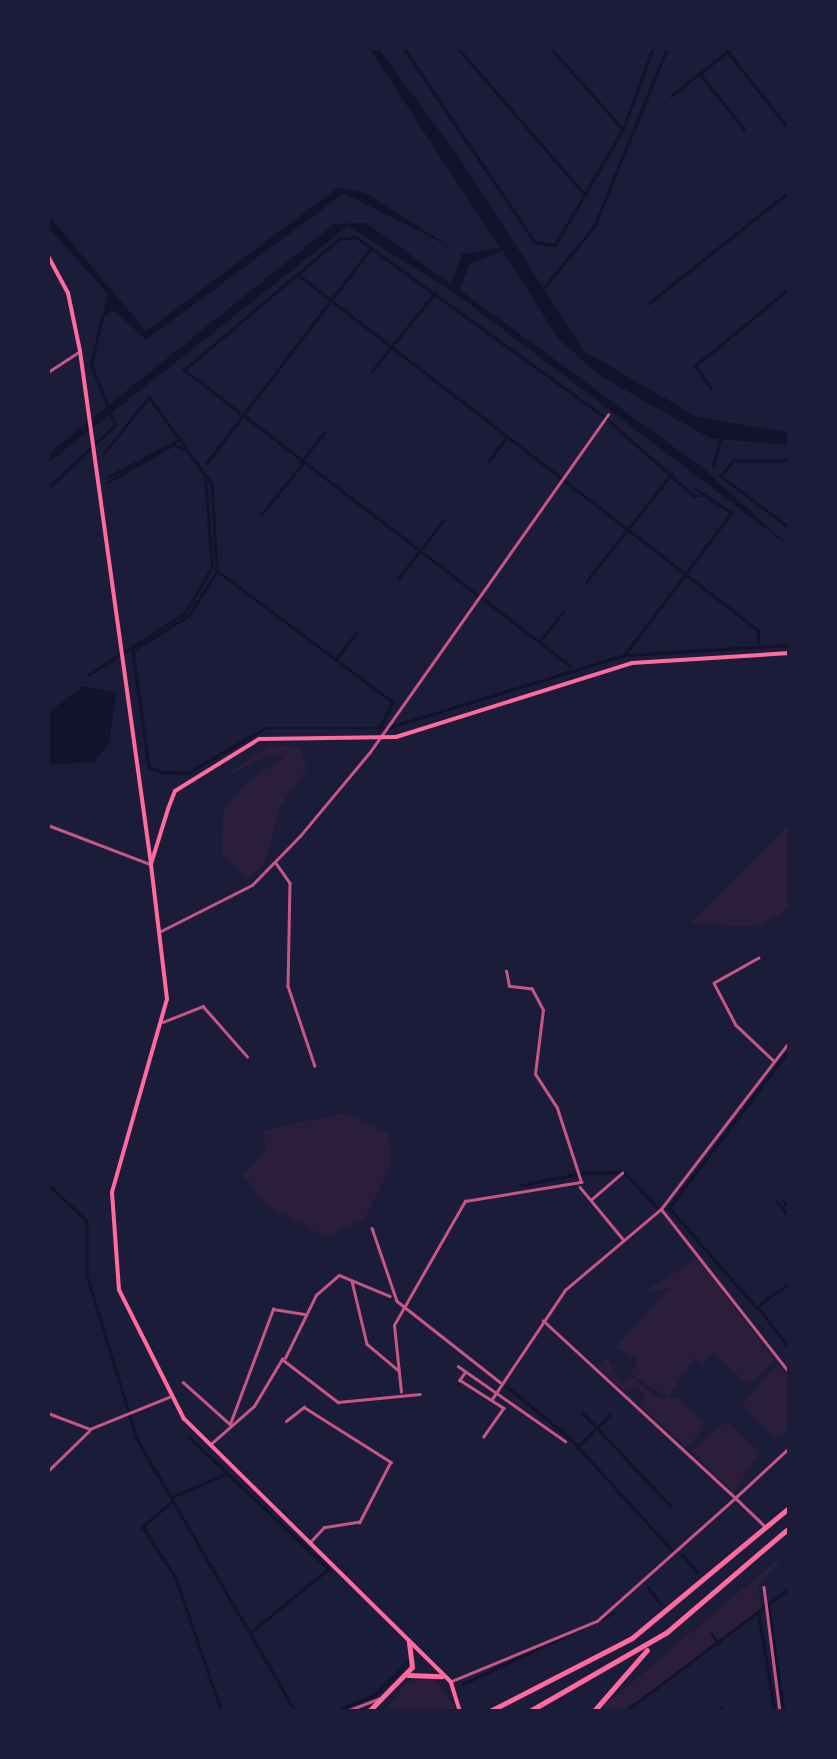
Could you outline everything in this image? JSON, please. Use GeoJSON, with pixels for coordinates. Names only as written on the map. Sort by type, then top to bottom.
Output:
{"type":"FeatureCollection","features":[{"type":"Feature","properties":{"kind":"highway"},"geometry":{"type":"LineString","coordinates":[[488,1712],[632,1638],[790,1507]]}},
{"type":"Feature","properties":{"kind":"highway"},"geometry":{"type":"LineString","coordinates":[[593,1712],[666,1632],[790,1527]]}},
{"type":"Feature","properties":{"kind":"highway"},"geometry":{"type":"LineString","coordinates":[[528,1712],[666,1632]]}},
{"type":"Feature","properties":{"kind":"highway"},"geometry":{"type":"LineString","coordinates":[[406,1676],[409,1641]]}},
{"type":"Feature","properties":{"kind":"highway"},"geometry":{"type":"LineString","coordinates":[[368,1712],[406,1676],[442,1676]]}},
{"type":"Feature","properties":{"kind":"highway"},"geometry":{"type":"LineString","coordinates":[[381,1712],[382,1698]]}},
{"type":"Feature","properties":{"kind":"main road"},"geometry":{"type":"LineString","coordinates":[[48,256],[68,293],[80,351],[119,652],[161,931],[164,1022],[110,1208],[119,1290],[170,1397],[210,1446],[451,1682],[460,1712]]}},
{"type":"Feature","properties":{"kind":"main road"},"geometry":{"type":"LineString","coordinates":[[151,864],[175,791],[244,747],[288,734],[378,738],[632,664],[790,653]]}},
{"type":"Feature","properties":{"kind":"street"},"geometry":{"type":"LineString","coordinates":[[48,372],[80,351]]}},
{"type":"Feature","properties":{"kind":"street"},"geometry":{"type":"LineString","coordinates":[[161,931],[242,892],[275,862],[378,738],[608,414]]}},
{"type":"Feature","properties":{"kind":"street"},"geometry":{"type":"LineString","coordinates":[[48,825],[151,864]]}},
{"type":"Feature","properties":{"kind":"street"},"geometry":{"type":"LineString","coordinates":[[275,862],[290,883],[288,986],[315,1066]]}},
{"type":"Feature","properties":{"kind":"street"},"geometry":{"type":"LineString","coordinates":[[759,958],[714,983],[736,1024],[774,1061]]}},
{"type":"Feature","properties":{"kind":"street"},"geometry":{"type":"LineString","coordinates":[[506,972],[509,986],[532,989],[544,1010],[535,1074],[564,1124],[580,1186],[624,1240]]}},
{"type":"Feature","properties":{"kind":"street"},"geometry":{"type":"LineString","coordinates":[[164,1022],[203,1006],[246,1056]]}},
{"type":"Feature","properties":{"kind":"street"},"geometry":{"type":"LineString","coordinates":[[492,1399],[542,1322],[661,1209],[790,1041]]}},
{"type":"Feature","properties":{"kind":"street"},"geometry":{"type":"LineString","coordinates":[[590,1200],[622,1173]]}},
{"type":"Feature","properties":{"kind":"street"},"geometry":{"type":"LineString","coordinates":[[402,1392],[398,1370],[402,1306],[469,1198],[546,1182],[580,1186]]}},
{"type":"Feature","properties":{"kind":"street"},"geometry":{"type":"LineString","coordinates":[[661,1209],[790,1373]]}},
{"type":"Feature","properties":{"kind":"street"},"geometry":{"type":"LineString","coordinates":[[372,1228],[393,1296],[501,1383]]}},
{"type":"Feature","properties":{"kind":"street"},"geometry":{"type":"LineString","coordinates":[[210,1446],[284,1359],[306,1314],[334,1278],[352,1280],[393,1296]]}},
{"type":"Feature","properties":{"kind":"street"},"geometry":{"type":"LineString","coordinates":[[352,1280],[367,1344],[398,1370]]}},
{"type":"Feature","properties":{"kind":"street"},"geometry":{"type":"LineString","coordinates":[[230,1424],[272,1309],[306,1314]]}},
{"type":"Feature","properties":{"kind":"street"},"geometry":{"type":"LineString","coordinates":[[542,1322],[766,1528]]}},
{"type":"Feature","properties":{"kind":"street"},"geometry":{"type":"LineString","coordinates":[[284,1359],[338,1402],[402,1392],[420,1394]]}},
{"type":"Feature","properties":{"kind":"street"},"geometry":{"type":"LineString","coordinates":[[458,1366],[565,1441]]}},
{"type":"Feature","properties":{"kind":"street"},"geometry":{"type":"LineString","coordinates":[[466,1372],[460,1380],[504,1408],[484,1437]]}},
{"type":"Feature","properties":{"kind":"street"},"geometry":{"type":"LineString","coordinates":[[184,1382],[230,1424]]}},
{"type":"Feature","properties":{"kind":"street"},"geometry":{"type":"LineString","coordinates":[[48,1471],[90,1429],[170,1397]]}},
{"type":"Feature","properties":{"kind":"street"},"geometry":{"type":"LineString","coordinates":[[286,1421],[304,1407],[391,1462],[360,1522],[324,1528],[310,1543]]}},
{"type":"Feature","properties":{"kind":"street"},"geometry":{"type":"LineString","coordinates":[[48,1413],[90,1429]]}},
{"type":"Feature","properties":{"kind":"street"},"geometry":{"type":"LineString","coordinates":[[451,1682],[597,1620],[790,1446]]}},
{"type":"Feature","properties":{"kind":"street"},"geometry":{"type":"LineString","coordinates":[[764,1586],[780,1712]]}},
{"type":"Feature","properties":{"kind":"street"},"geometry":{"type":"LineString","coordinates":[[344,1712],[382,1698]]}},
{"type":"Feature","properties":{"kind":"shaded area"},"geometry":{"type":"Polygon","coordinates":[[[369,48],[378,48],[458,156],[584,351],[697,417],[789,433],[789,445],[710,438],[600,376],[558,338],[503,251],[469,264],[460,290],[705,470],[789,546],[459,296],[348,226],[48,463],[53,450],[334,224],[366,223],[451,284],[462,254],[500,248],[369,48]]]}},
{"type":"Feature","properties":{"kind":"shaded area"},"geometry":{"type":"Polygon","coordinates":[[[339,187],[367,194],[452,248],[344,193],[146,340],[114,310],[102,318],[108,294],[48,227],[48,215],[146,331],[339,187]]]}},
{"type":"Feature","properties":{"kind":"shaded area"},"geometry":{"type":"Polygon","coordinates":[[[83,686],[116,693],[109,743],[94,762],[48,765],[48,713],[83,686]]]}},
{"type":"Feature","properties":{"kind":"shaded area"},"geometry":{"type":"Polygon","coordinates":[[[271,744],[299,748],[307,769],[281,805],[264,864],[247,878],[222,855],[223,811],[247,781],[284,758],[273,754],[225,776],[271,744]]]}},
{"type":"Feature","properties":{"kind":"shaded area"},"geometry":{"type":"Polygon","coordinates":[[[789,824],[789,905],[780,915],[754,927],[691,923],[789,824]]]}},
{"type":"Feature","properties":{"kind":"shaded area"},"geometry":{"type":"Polygon","coordinates":[[[344,1113],[388,1133],[392,1163],[365,1219],[326,1237],[267,1206],[243,1175],[265,1152],[264,1130],[344,1113]]]}},
{"type":"Feature","properties":{"kind":"shaded area"},"geometry":{"type":"Polygon","coordinates":[[[697,1258],[775,1360],[748,1385],[714,1353],[702,1365],[694,1358],[668,1397],[631,1375],[638,1359],[615,1348],[669,1288],[641,1294],[697,1258]]]}},
{"type":"Feature","properties":{"kind":"shaded area"},"geometry":{"type":"Polygon","coordinates":[[[606,1357],[622,1385],[630,1376],[660,1399],[677,1397],[707,1425],[686,1447],[639,1404],[645,1394],[634,1386],[627,1393],[598,1367],[606,1357]]]}},
{"type":"Feature","properties":{"kind":"shaded area"},"geometry":{"type":"Polygon","coordinates":[[[777,1363],[789,1378],[790,1431],[774,1438],[742,1406],[777,1363]]]}},
{"type":"Feature","properties":{"kind":"shaded area"},"geometry":{"type":"Polygon","coordinates":[[[727,1421],[759,1452],[734,1493],[691,1451],[727,1421]]]}},
{"type":"Feature","properties":{"kind":"shaded area"},"geometry":{"type":"Polygon","coordinates":[[[789,1550],[758,1586],[762,1610],[720,1643],[710,1632],[718,1646],[623,1711],[598,1711],[789,1550]]]}},
{"type":"Feature","properties":{"kind":"shaded area"},"geometry":{"type":"Polygon","coordinates":[[[433,1677],[458,1711],[384,1712],[406,1682],[433,1677]]]}},
{"type":"Feature","properties":{"kind":"waterway"},"geometry":{"type":"LineString","coordinates":[[404,48],[535,242],[555,245],[623,129],[653,48]]}},
{"type":"Feature","properties":{"kind":"waterway"},"geometry":{"type":"LineString","coordinates":[[458,48],[586,196]]}},
{"type":"Feature","properties":{"kind":"waterway"},"geometry":{"type":"LineString","coordinates":[[551,48],[622,128]]}},
{"type":"Feature","properties":{"kind":"waterway"},"geometry":{"type":"LineString","coordinates":[[545,286],[594,227],[667,48]]}},
{"type":"Feature","properties":{"kind":"waterway"},"geometry":{"type":"LineString","coordinates":[[725,48],[790,130]]}},
{"type":"Feature","properties":{"kind":"waterway"},"geometry":{"type":"LineString","coordinates":[[671,96],[732,48]]}},
{"type":"Feature","properties":{"kind":"waterway"},"geometry":{"type":"LineString","coordinates":[[701,75],[744,129]]}},
{"type":"Feature","properties":{"kind":"waterway"},"geometry":{"type":"LineString","coordinates":[[648,304],[790,191]]}},
{"type":"Feature","properties":{"kind":"waterway"},"geometry":{"type":"LineString","coordinates":[[571,667],[184,370],[339,239],[356,237],[605,417],[694,496],[707,496]]}},
{"type":"Feature","properties":{"kind":"waterway"},"geometry":{"type":"LineString","coordinates":[[206,464],[371,248]]}},
{"type":"Feature","properties":{"kind":"waterway"},"geometry":{"type":"LineString","coordinates":[[300,276],[758,630],[759,642]]}},
{"type":"Feature","properties":{"kind":"waterway"},"geometry":{"type":"LineString","coordinates":[[711,389],[695,366],[790,288]]}},
{"type":"Feature","properties":{"kind":"waterway"},"geometry":{"type":"LineString","coordinates":[[372,371],[436,292]]}},
{"type":"Feature","properties":{"kind":"waterway"},"geometry":{"type":"LineString","coordinates":[[48,488],[115,425],[91,365],[102,318]]}},
{"type":"Feature","properties":{"kind":"waterway"},"geometry":{"type":"LineString","coordinates":[[104,453],[149,397],[212,484],[217,572],[189,616],[133,651],[149,767],[162,772],[188,773],[265,728],[387,728],[625,655],[790,645]]}},
{"type":"Feature","properties":{"kind":"waterway"},"geometry":{"type":"LineString","coordinates":[[301,462],[324,433]]}},
{"type":"Feature","properties":{"kind":"waterway"},"geometry":{"type":"LineString","coordinates":[[488,462],[507,437]]}},
{"type":"Feature","properties":{"kind":"waterway"},"geometry":{"type":"LineString","coordinates":[[108,477],[181,439]]}},
{"type":"Feature","properties":{"kind":"waterway"},"geometry":{"type":"LineString","coordinates":[[713,466],[720,440]]}},
{"type":"Feature","properties":{"kind":"waterway"},"geometry":{"type":"LineString","coordinates":[[88,675],[185,613],[212,567],[205,477],[188,451],[174,445],[107,483]]}},
{"type":"Feature","properties":{"kind":"waterway"},"geometry":{"type":"LineString","coordinates":[[790,461],[734,461],[721,476],[790,528]]}},
{"type":"Feature","properties":{"kind":"waterway"},"geometry":{"type":"LineString","coordinates":[[261,515],[302,464]]}},
{"type":"Feature","properties":{"kind":"waterway"},"geometry":{"type":"LineString","coordinates":[[586,582],[672,473]]}},
{"type":"Feature","properties":{"kind":"waterway"},"geometry":{"type":"LineString","coordinates":[[626,653],[731,513],[696,490]]}},
{"type":"Feature","properties":{"kind":"waterway"},"geometry":{"type":"LineString","coordinates":[[398,579],[443,521]]}},
{"type":"Feature","properties":{"kind":"waterway"},"geometry":{"type":"LineString","coordinates":[[219,572],[393,702],[380,727]]}},
{"type":"Feature","properties":{"kind":"waterway"},"geometry":{"type":"LineString","coordinates":[[540,641],[563,612]]}},
{"type":"Feature","properties":{"kind":"waterway"},"geometry":{"type":"LineString","coordinates":[[336,659],[356,633]]}},
{"type":"Feature","properties":{"kind":"waterway"},"geometry":{"type":"LineString","coordinates":[[668,1209],[790,1049]]}},
{"type":"Feature","properties":{"kind":"waterway"},"geometry":{"type":"LineString","coordinates":[[582,1173],[624,1172],[657,1207]]}},
{"type":"Feature","properties":{"kind":"waterway"},"geometry":{"type":"LineString","coordinates":[[522,1185],[577,1174]]}},
{"type":"Feature","properties":{"kind":"waterway"},"geometry":{"type":"LineString","coordinates":[[48,1184],[87,1221],[87,1275],[137,1439],[296,1712]]}},
{"type":"Feature","properties":{"kind":"waterway"},"geometry":{"type":"LineString","coordinates":[[777,1201],[790,1217]]}},
{"type":"Feature","properties":{"kind":"waterway"},"geometry":{"type":"LineString","coordinates":[[783,1201],[790,1209]]}},
{"type":"Feature","properties":{"kind":"waterway"},"geometry":{"type":"LineString","coordinates":[[671,1210],[756,1307],[790,1283]]}},
{"type":"Feature","properties":{"kind":"waterway"},"geometry":{"type":"LineString","coordinates":[[758,1307],[790,1349]]}},
{"type":"Feature","properties":{"kind":"waterway"},"geometry":{"type":"LineString","coordinates":[[506,1386],[570,1438],[673,1551]]}},
{"type":"Feature","properties":{"kind":"waterway"},"geometry":{"type":"LineString","coordinates":[[582,1412],[670,1505]]}},
{"type":"Feature","properties":{"kind":"waterway"},"geometry":{"type":"LineString","coordinates":[[579,1445],[610,1415]]}},
{"type":"Feature","properties":{"kind":"waterway"},"geometry":{"type":"LineString","coordinates":[[189,1437],[329,1569],[252,1632]]}},
{"type":"Feature","properties":{"kind":"waterway"},"geometry":{"type":"LineString","coordinates":[[173,1497],[225,1474]]}},
{"type":"Feature","properties":{"kind":"waterway"},"geometry":{"type":"LineString","coordinates":[[173,1501],[143,1527],[176,1578],[222,1712]]}},
{"type":"Feature","properties":{"kind":"waterway"},"geometry":{"type":"LineString","coordinates":[[682,1554],[697,1571]]}},
{"type":"Feature","properties":{"kind":"waterway"},"geometry":{"type":"LineString","coordinates":[[648,1587],[661,1604]]}},
{"type":"Feature","properties":{"kind":"waterway"},"geometry":{"type":"LineString","coordinates":[[624,1712],[790,1588]]}},
{"type":"Feature","properties":{"kind":"waterway"},"geometry":{"type":"LineString","coordinates":[[769,1607],[784,1712]]}},
{"type":"Feature","properties":{"kind":"waterway"},"geometry":{"type":"LineString","coordinates":[[463,1684],[613,1613]]}},
{"type":"Feature","properties":{"kind":"waterway"},"geometry":{"type":"LineString","coordinates":[[759,1615],[775,1712]]}},
{"type":"Feature","properties":{"kind":"waterway"},"geometry":{"type":"LineString","coordinates":[[712,1634],[719,1644]]}},
{"type":"Feature","properties":{"kind":"waterway"},"geometry":{"type":"LineString","coordinates":[[334,1712],[375,1695],[408,1662]]}},
{"type":"Feature","properties":{"kind":"waterway"},"geometry":{"type":"LineString","coordinates":[[721,1707],[721,1712]]}}]}
